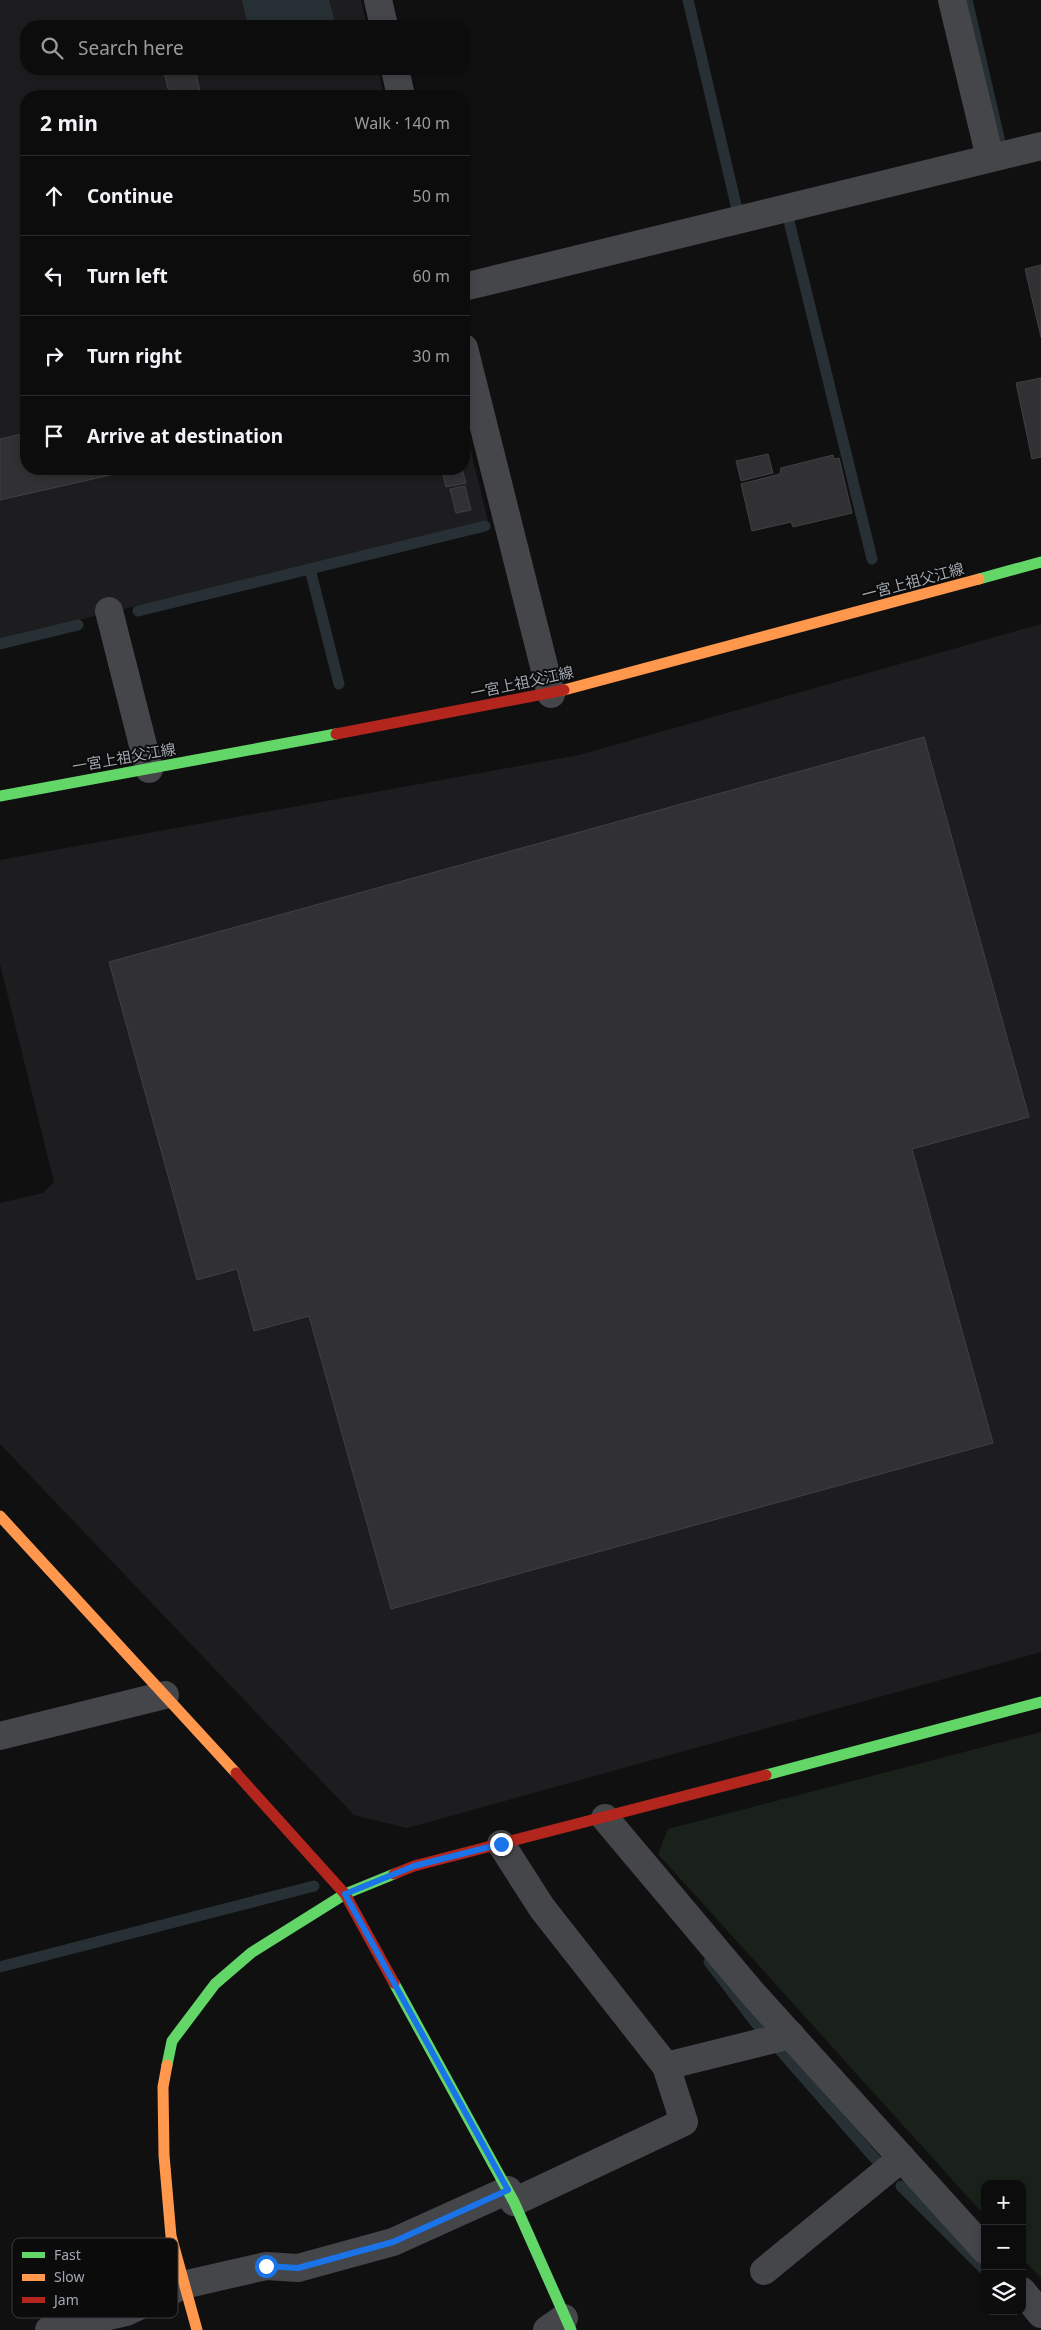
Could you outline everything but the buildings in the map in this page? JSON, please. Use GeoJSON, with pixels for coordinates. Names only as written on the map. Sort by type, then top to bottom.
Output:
{"type":"FeatureCollection","features":[{"type":"Feature","properties":{"kind":"street"},"geometry":{"type":"LineString","coordinates":[[378,0],[383,20]]}},
{"type":"Feature","properties":{"kind":"street"},"geometry":{"type":"LineString","coordinates":[[952,0],[990,158]]}},
{"type":"Feature","properties":{"kind":"street"},"geometry":{"type":"LineString","coordinates":[[396,75],[400,90]]}},
{"type":"Feature","properties":{"kind":"street"},"geometry":{"type":"LineString","coordinates":[[470,286],[1041,146]]}},
{"type":"Feature","properties":{"kind":"street"},"geometry":{"type":"LineString","coordinates":[[470,372],[551,694]]}},
{"type":"Feature","properties":{"kind":"street","name":"一宮上祖父江線"},"geometry":{"type":"LineString","coordinates":[[0,796],[551,694],[1041,562]]}},
{"type":"Feature","properties":{"kind":"street"},"geometry":{"type":"LineString","coordinates":[[109,611],[148,769]]}},
{"type":"Feature","properties":{"kind":"street"},"geometry":{"type":"LineString","coordinates":[[0,1516],[345,1894],[511,2196],[561,2326]]}},
{"type":"Feature","properties":{"kind":"street"},"geometry":{"type":"LineString","coordinates":[[0,1736],[165,1695]]}},
{"type":"Feature","properties":{"kind":"street"},"geometry":{"type":"LineString","coordinates":[[172,2238],[164,2155],[163,2086],[172,2041],[215,1984],[252,1952],[345,1894],[414,1866],[605,1818],[1041,1702]]}},
{"type":"Feature","properties":{"kind":"street"},"geometry":{"type":"LineString","coordinates":[[605,1818],[754,1995],[981,2246]]}},
{"type":"Feature","properties":{"kind":"street"},"geometry":{"type":"LineString","coordinates":[[178,2287],[266,2266],[298,2268],[393,2242],[511,2196],[684,2122],[666,2066],[542,1908],[501,1844]]}},
{"type":"Feature","properties":{"kind":"street"},"geometry":{"type":"LineString","coordinates":[[666,2066],[791,2035]]}},
{"type":"Feature","properties":{"kind":"street"},"geometry":{"type":"LineString","coordinates":[[764,2271],[902,2158]]}},
{"type":"Feature","properties":{"kind":"street"},"geometry":{"type":"LineString","coordinates":[[178,2263],[196,2330]]}},
{"type":"Feature","properties":{"kind":"street"},"geometry":{"type":"LineString","coordinates":[[1026,2296],[1041,2314]]}},
{"type":"Feature","properties":{"kind":"street"},"geometry":{"type":"LineString","coordinates":[[49,2330],[100,2318]]}},
{"type":"Feature","properties":{"kind":"shaded area"},"geometry":{"type":"Polygon","coordinates":[[[0,0],[361,0],[366,20],[20,20],[20,75],[379,75],[383,90],[20,90],[20,475],[470,475],[470,448],[488,521],[0,639],[0,0]]]}},
{"type":"Feature","properties":{"kind":"shaded area"},"geometry":{"type":"Polygon","coordinates":[[[242,0],[329,0],[334,20],[247,20],[242,0]]]}},
{"type":"Feature","properties":{"kind":"shaded area"},"geometry":{"type":"Polygon","coordinates":[[[1041,624],[1041,1652],[407,1828],[354,1815],[0,1444],[0,1203],[43,1193],[54,1182],[0,964],[0,860],[579,755],[1041,624]]]}},
{"type":"Feature","properties":{"kind":"shaded area"},"geometry":{"type":"Polygon","coordinates":[[[1041,1732],[1041,2278],[1026,2262],[1026,2180],[981,2180],[981,2212],[658,1854],[668,1829],[1041,1732]]]}},
{"type":"Feature","properties":{"kind":"waterway"},"geometry":{"type":"LineString","coordinates":[[688,0],[736,205]]}},
{"type":"Feature","properties":{"kind":"waterway"},"geometry":{"type":"LineString","coordinates":[[967,0],[1000,142]]}},
{"type":"Feature","properties":{"kind":"waterway"},"geometry":{"type":"LineString","coordinates":[[788,217],[872,559]]}},
{"type":"Feature","properties":{"kind":"waterway"},"geometry":{"type":"LineString","coordinates":[[138,611],[485,526]]}},
{"type":"Feature","properties":{"kind":"waterway"},"geometry":{"type":"LineString","coordinates":[[310,569],[339,684]]}},
{"type":"Feature","properties":{"kind":"waterway"},"geometry":{"type":"LineString","coordinates":[[0,644],[78,625]]}},
{"type":"Feature","properties":{"kind":"waterway"},"geometry":{"type":"LineString","coordinates":[[0,1967],[314,1886]]}},
{"type":"Feature","properties":{"kind":"waterway"},"geometry":{"type":"LineString","coordinates":[[709,1962],[758,2026]]}},
{"type":"Feature","properties":{"kind":"waterway"},"geometry":{"type":"LineString","coordinates":[[778,2048],[876,2160]]}},
{"type":"Feature","properties":{"kind":"waterway"},"geometry":{"type":"LineString","coordinates":[[901,2186],[981,2266]]}},
{"type":"Feature","properties":{"kind":"traffic: fast"},"geometry":{"type":"LineString","coordinates":[[979,579],[1041,562]]}},
{"type":"Feature","properties":{"kind":"traffic: fast"},"geometry":{"type":"LineString","coordinates":[[0,796],[336,734]]}},
{"type":"Feature","properties":{"kind":"traffic: fast"},"geometry":{"type":"LineString","coordinates":[[766,1775],[1041,1702]]}},
{"type":"Feature","properties":{"kind":"traffic: fast"},"geometry":{"type":"LineString","coordinates":[[167,2065],[172,2041],[215,1984],[251,1953],[345,1894],[394,1874]]}},
{"type":"Feature","properties":{"kind":"traffic: fast"},"geometry":{"type":"LineString","coordinates":[[394,1983],[514,2202],[571,2330]]}},
{"type":"Feature","properties":{"kind":"traffic: slow"},"geometry":{"type":"LineString","coordinates":[[564,690],[979,579]]}},
{"type":"Feature","properties":{"kind":"traffic: slow"},"geometry":{"type":"LineString","coordinates":[[0,1516],[236,1773]]}},
{"type":"Feature","properties":{"kind":"traffic: slow"},"geometry":{"type":"LineString","coordinates":[[167,2065],[163,2087],[164,2155],[172,2238]]}},
{"type":"Feature","properties":{"kind":"traffic: slow"},"geometry":{"type":"LineString","coordinates":[[178,2261],[197,2330]]}},
{"type":"Feature","properties":{"kind":"traffic: jam"},"geometry":{"type":"LineString","coordinates":[[336,734],[564,690]]}},
{"type":"Feature","properties":{"kind":"traffic: jam"},"geometry":{"type":"LineString","coordinates":[[236,1773],[345,1894],[394,1983]]}},
{"type":"Feature","properties":{"kind":"traffic: jam"},"geometry":{"type":"LineString","coordinates":[[394,1874],[414,1866],[766,1775]]}},
{"type":"Feature","properties":{"kind":"route"},"geometry":{"type":"LineString","coordinates":[[266,2266],[298,2268],[393,2242],[508,2190],[345,1894],[414,1866],[501,1844]]}}]}
